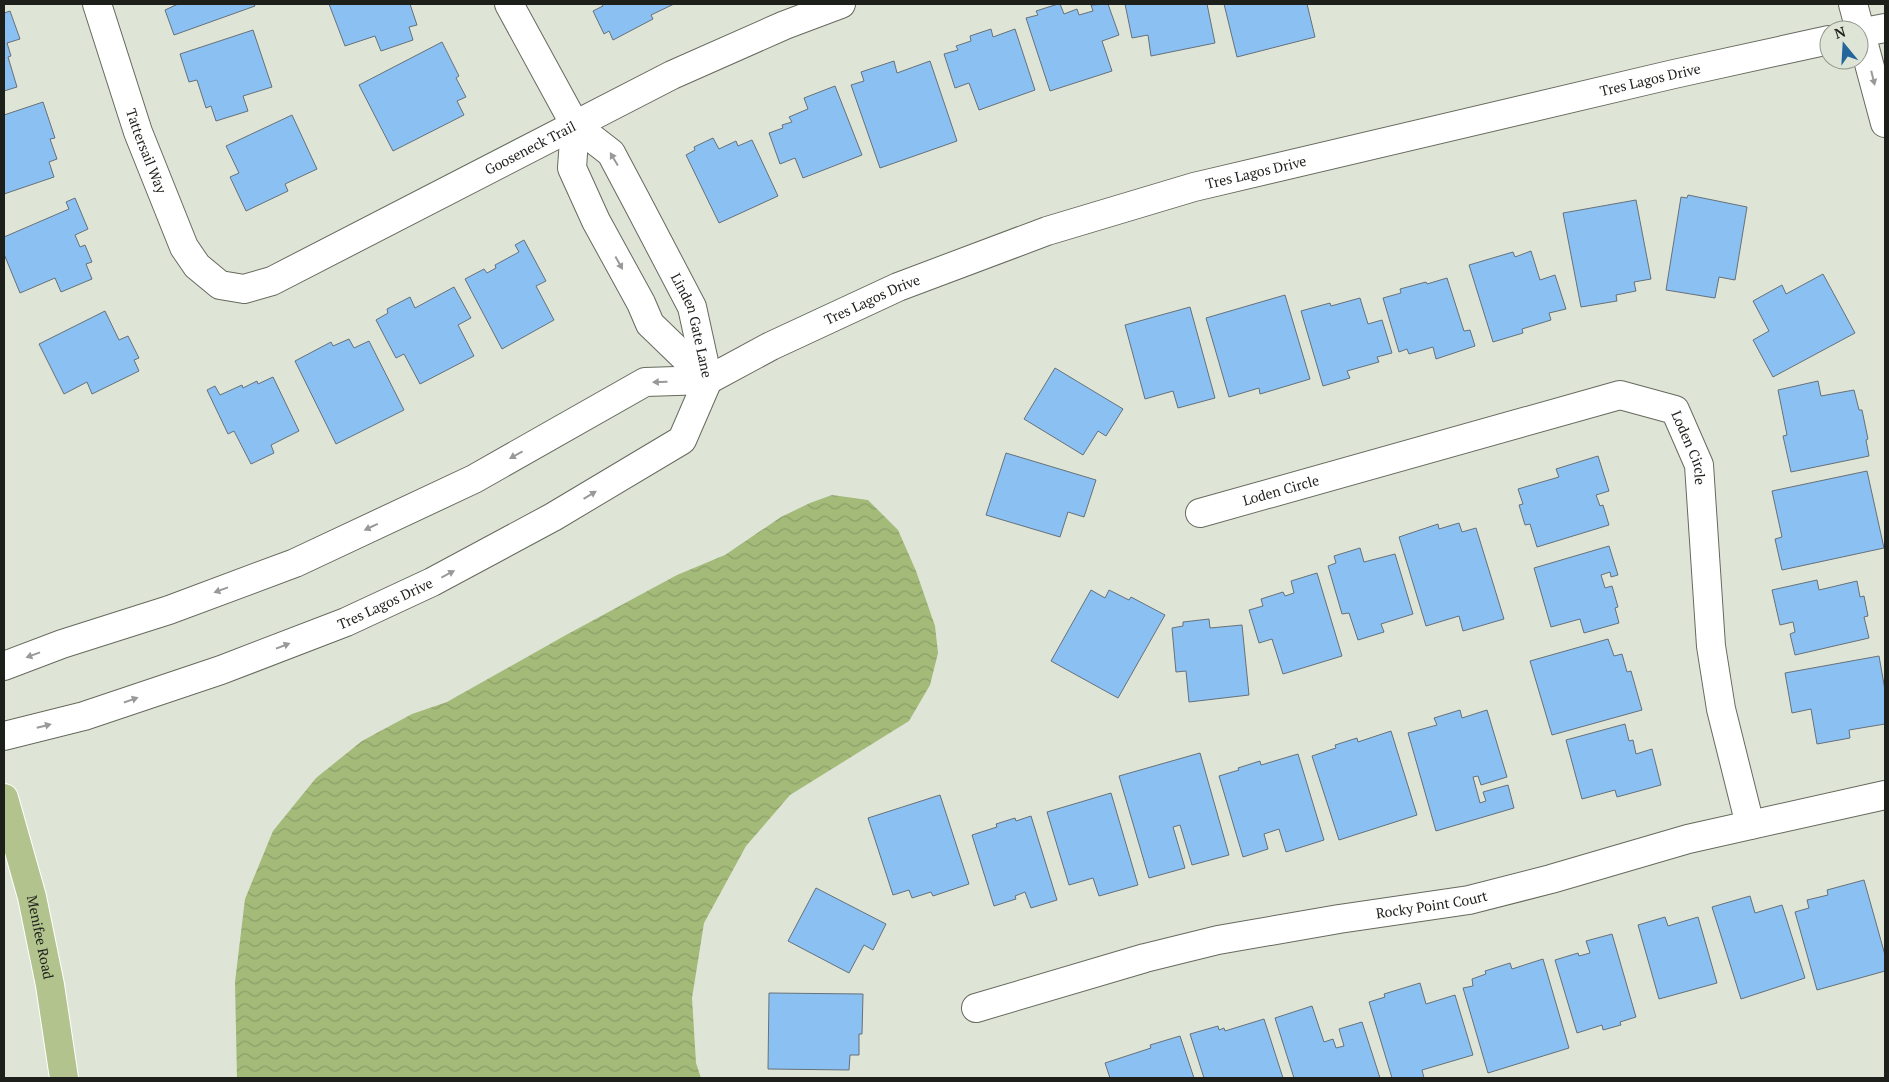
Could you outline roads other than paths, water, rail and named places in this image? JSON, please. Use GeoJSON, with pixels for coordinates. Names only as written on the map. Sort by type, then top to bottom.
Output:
{"type":"FeatureCollection","features":[{"type":"Feature","properties":{"kind":"main road","name":"Menifee Road"},"geometry":{"type":"LineString","coordinates":[[4,798],[32,897],[50,985],[64,1078]]}},
{"type":"Feature","properties":{"kind":"street","name":"Tattersail Way"},"geometry":{"type":"LineString","coordinates":[[96,4],[138,132],[184,247],[197,266],[220,285]]}},
{"type":"Feature","properties":{"kind":"street","name":"Linden Gate Lane"},"geometry":{"type":"LineString","coordinates":[[509,4],[575,125],[611,153],[637,202],[692,307],[708,380]]}},
{"type":"Feature","properties":{"kind":"street","name":"Gooseneck Trail"},"geometry":{"type":"LineString","coordinates":[[220,285],[244,289],[272,281],[672,75],[785,25],[841,4]]}},
{"type":"Feature","properties":{"kind":"street"},"geometry":{"type":"LineString","coordinates":[[1853,4],[1862,20]]}},
{"type":"Feature","properties":{"kind":"street"},"geometry":{"type":"LineString","coordinates":[[1869,31],[1885,123]]}},
{"type":"Feature","properties":{"kind":"street","name":"Tres Lagos Drive"},"geometry":{"type":"LineString","coordinates":[[4,666],[62,644],[169,610],[295,563],[474,479],[645,382],[708,380],[771,346],[898,287],[1047,231],[1194,187],[1674,74],[1819,42]]}},
{"type":"Feature","properties":{"kind":"street","name":"Linden Gate Lane"},"geometry":{"type":"LineString","coordinates":[[575,125],[572,168],[596,221],[641,303],[650,324],[708,380]]}},
{"type":"Feature","properties":{"kind":"street","name":"Tres Lagos Drive"},"geometry":{"type":"LineString","coordinates":[[4,736],[84,716],[221,670],[346,622],[432,582],[553,517],[682,440],[708,380]]}},
{"type":"Feature","properties":{"kind":"street","name":"Loden Circle"},"geometry":{"type":"LineString","coordinates":[[1200,513],[1620,395],[1675,410],[1699,465],[1711,646],[1721,709],[1750,825]]}},
{"type":"Feature","properties":{"kind":"street","name":"Rocky Point Court"},"geometry":{"type":"LineString","coordinates":[[976,1008],[1145,958],[1218,940],[1340,919],[1469,900],[1551,879],[1688,839],[1885,795]]}},
{"type":"Feature","properties":{"kind":"water"},"geometry":{"type":"Polygon","coordinates":[[[832,495],[868,500],[898,530],[916,571],[935,626],[938,653],[930,685],[909,721],[790,795],[746,846],[704,923],[692,998],[696,1063],[701,1078],[237,1078],[235,982],[245,899],[273,831],[316,778],[362,741],[412,714],[447,702],[677,575],[725,555],[781,517],[832,495]]]}}]}
